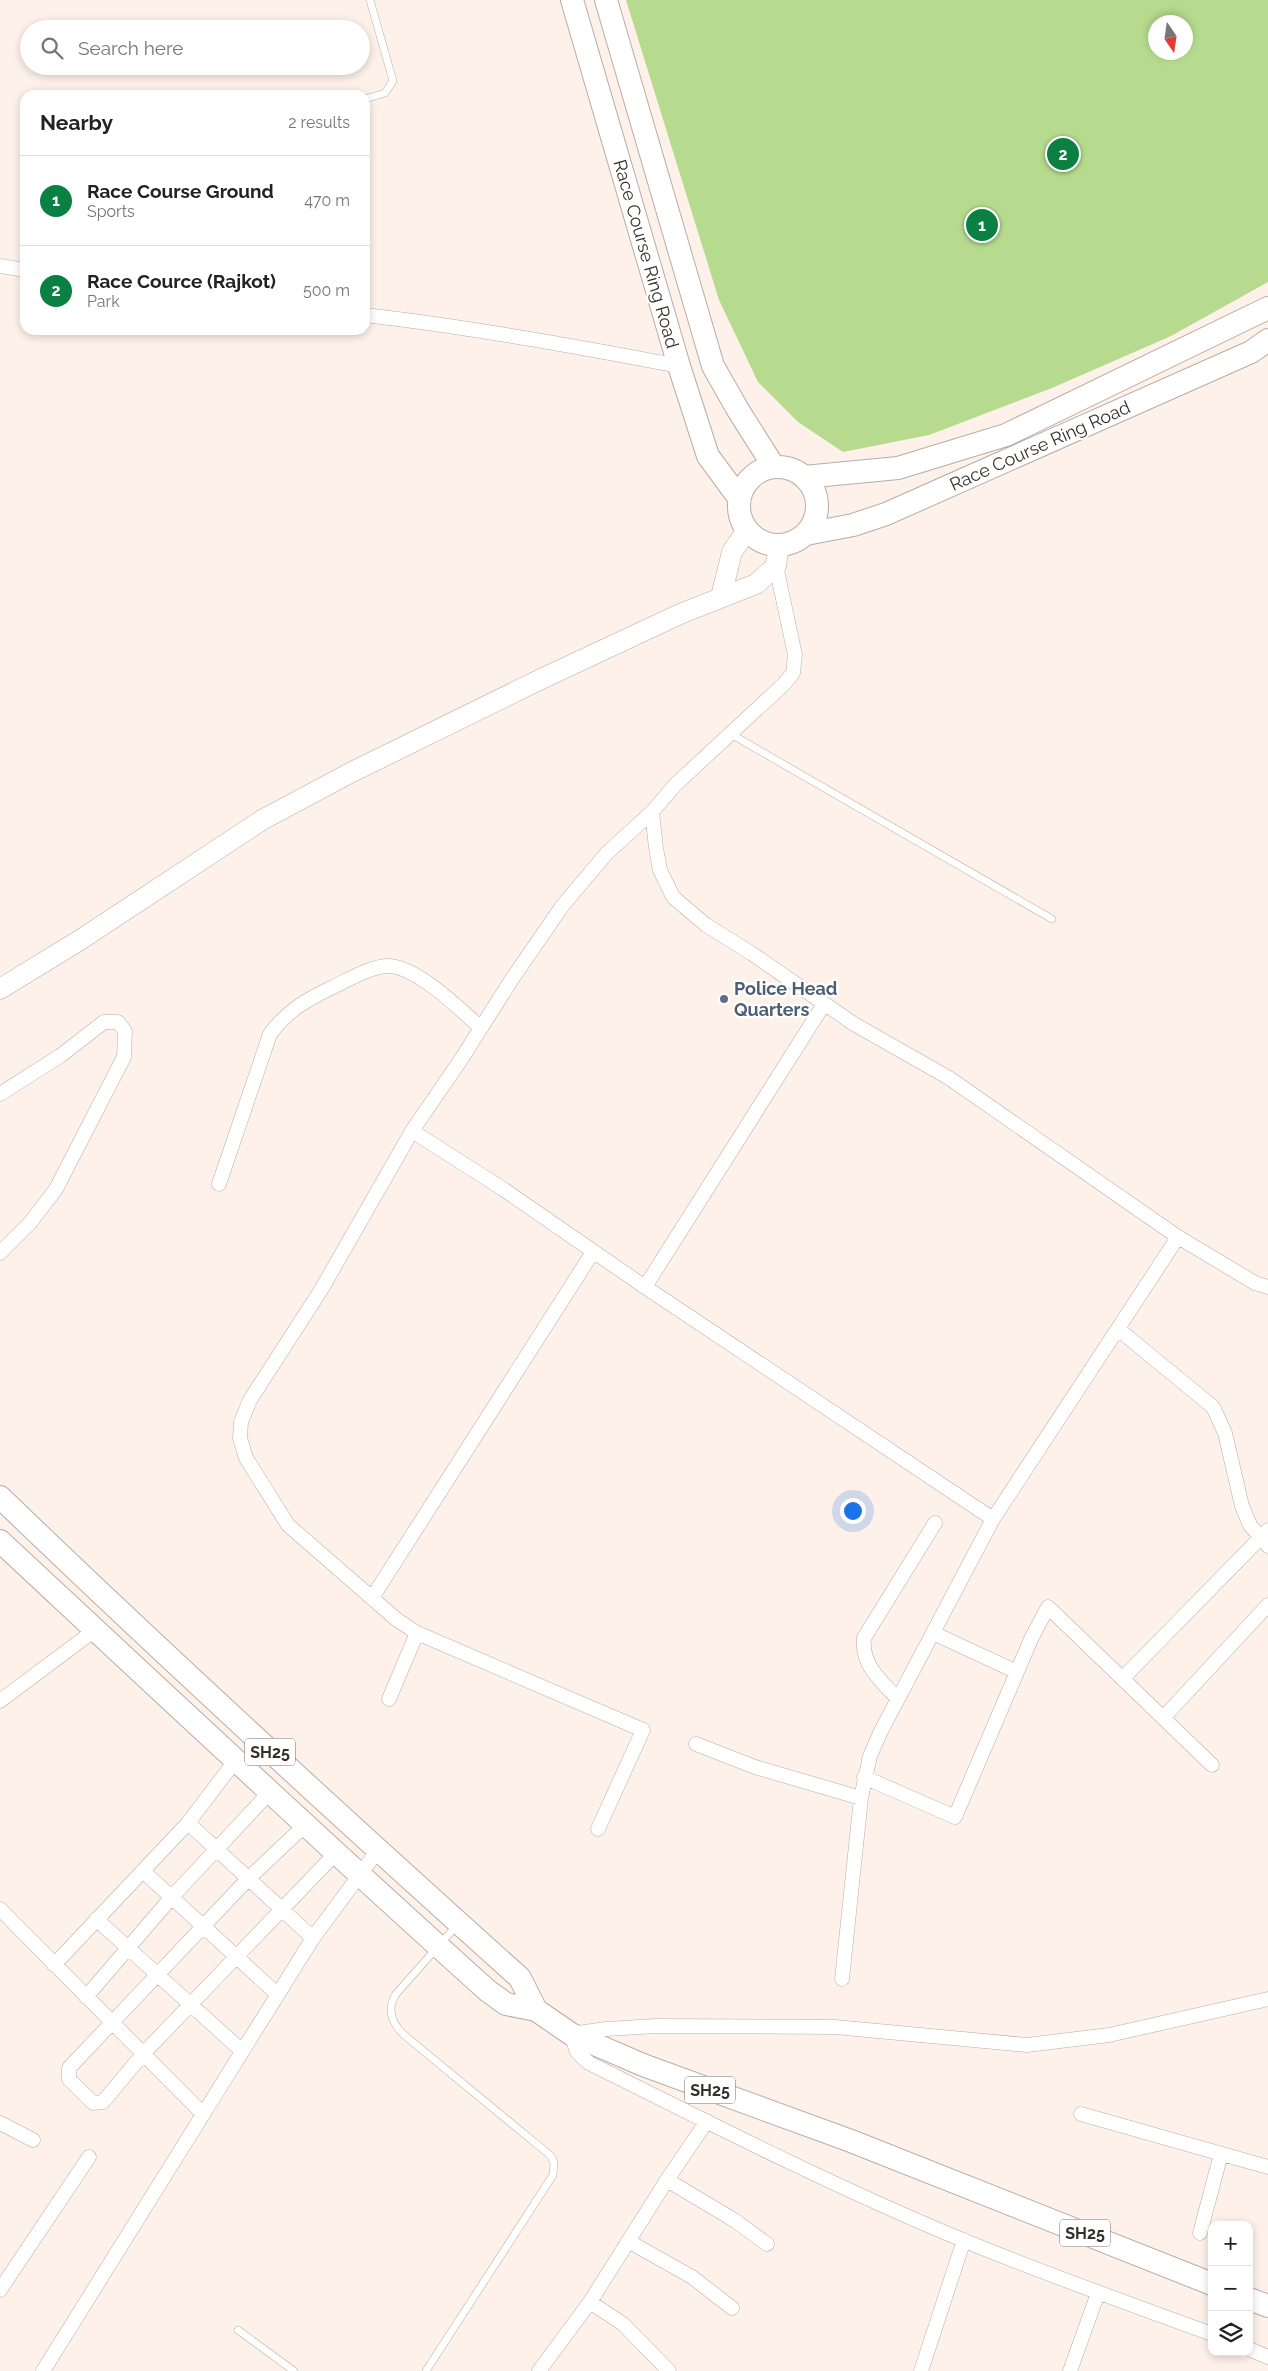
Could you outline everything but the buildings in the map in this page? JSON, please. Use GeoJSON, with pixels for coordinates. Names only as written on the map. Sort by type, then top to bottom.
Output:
{"type":"FeatureCollection","features":[{"type":"Feature","properties":{"kind":"main road","name":"Race Course Ring Road"},"geometry":{"type":"LineString","coordinates":[[572,0],[679,366],[708,456],[740,498]]}},
{"type":"Feature","properties":{"kind":"main road","name":"Race Course Ring Road"},"geometry":{"type":"LineString","coordinates":[[606,0],[713,366],[774,467]]}},
{"type":"Feature","properties":{"kind":"main road","name":"Race Course Ring Road"},"geometry":{"type":"LineString","coordinates":[[804,477],[898,468],[1006,435],[1268,308]]}},
{"type":"Feature","properties":{"kind":"main road","name":"Race Course Ring Road"},"geometry":{"type":"LineString","coordinates":[[806,534],[853,525],[886,514],[1251,352],[1268,340]]}},
{"type":"Feature","properties":{"kind":"main road"},"geometry":{"type":"LineString","coordinates":[[774,467],[791,470],[804,477],[812,487],[817,511],[813,523],[806,534],[789,544],[778,556],[767,544],[756,539],[747,530],[739,509],[742,490],[752,477],[759,472],[774,467]]}},
{"type":"Feature","properties":{"kind":"main road","name":"SH25"},"geometry":{"type":"LineString","coordinates":[[0,1497],[119,1612],[520,1978],[536,2010]]}},
{"type":"Feature","properties":{"kind":"main road","name":"SH25"},"geometry":{"type":"LineString","coordinates":[[0,1542],[304,1826],[361,1874],[488,1991],[506,2004],[536,2010],[571,2034],[643,2065],[851,2140],[1208,2282]]}},
{"type":"Feature","properties":{"kind":"main road"},"geometry":{"type":"LineString","coordinates":[[1253,2300],[1268,2306]]}},
{"type":"Feature","properties":{"kind":"street"},"geometry":{"type":"LineString","coordinates":[[0,266],[20,269]]}},
{"type":"Feature","properties":{"kind":"street"},"geometry":{"type":"LineString","coordinates":[[370,316],[436,323],[603,351],[679,366]]}},
{"type":"Feature","properties":{"kind":"street"},"geometry":{"type":"LineString","coordinates":[[721,598],[732,552],[747,530]]}},
{"type":"Feature","properties":{"kind":"street"},"geometry":{"type":"LineString","coordinates":[[0,989],[80,940],[262,820],[350,773],[537,681],[680,614],[756,584],[778,556]]}},
{"type":"Feature","properties":{"kind":"street"},"geometry":{"type":"LineString","coordinates":[[598,1829],[643,1730],[417,1633],[396,1619],[288,1525],[246,1458],[240,1438],[241,1422],[250,1400],[321,1290],[412,1131],[563,905],[607,853],[652,812],[675,784],[784,684],[793,673],[795,655],[778,556]]}},
{"type":"Feature","properties":{"kind":"street"},"geometry":{"type":"LineString","coordinates":[[652,812],[660,870],[673,897],[706,925],[854,1024],[949,1078],[1178,1237],[1255,1283],[1268,1287]]}},
{"type":"Feature","properties":{"kind":"street"},"geometry":{"type":"LineString","coordinates":[[219,1184],[270,1034],[283,1016],[313,997],[363,973],[390,966],[412,974],[448,998],[481,1028]]}},
{"type":"Feature","properties":{"kind":"street"},"geometry":{"type":"LineString","coordinates":[[645,1287],[824,1004]]}},
{"type":"Feature","properties":{"kind":"street"},"geometry":{"type":"LineString","coordinates":[[0,1253],[30,1223],[56,1189],[124,1056],[125,1031],[118,1022],[104,1022],[60,1056],[1,1092]]}},
{"type":"Feature","properties":{"kind":"street"},"geometry":{"type":"LineString","coordinates":[[412,1131],[503,1189],[645,1287],[993,1519]]}},
{"type":"Feature","properties":{"kind":"street"},"geometry":{"type":"LineString","coordinates":[[842,1980],[864,1777],[877,1740],[993,1519],[1178,1237]]}},
{"type":"Feature","properties":{"kind":"street"},"geometry":{"type":"LineString","coordinates":[[372,1598],[594,1252]]}},
{"type":"Feature","properties":{"kind":"street"},"geometry":{"type":"LineString","coordinates":[[1118,1329],[1213,1407],[1225,1433],[1242,1506],[1250,1525],[1265,1538],[1123,1678]]}},
{"type":"Feature","properties":{"kind":"street"},"geometry":{"type":"LineString","coordinates":[[898,1699],[872,1671],[866,1660],[863,1648],[864,1638],[935,1524]]}},
{"type":"Feature","properties":{"kind":"street"},"geometry":{"type":"LineString","coordinates":[[1164,1716],[1268,1605]]}},
{"type":"Feature","properties":{"kind":"street"},"geometry":{"type":"LineString","coordinates":[[864,1777],[955,1817],[1031,1639],[1048,1607],[1212,1764]]}},
{"type":"Feature","properties":{"kind":"street"},"geometry":{"type":"LineString","coordinates":[[0,1701],[95,1630]]}},
{"type":"Feature","properties":{"kind":"street"},"geometry":{"type":"LineString","coordinates":[[389,1699],[417,1633]]}},
{"type":"Feature","properties":{"kind":"street"},"geometry":{"type":"LineString","coordinates":[[933,1633],[1017,1672]]}},
{"type":"Feature","properties":{"kind":"street"},"geometry":{"type":"LineString","coordinates":[[696,1744],[781,1775],[861,1798]]}},
{"type":"Feature","properties":{"kind":"street"},"geometry":{"type":"LineString","coordinates":[[54,1966],[188,1823],[235,1761]]}},
{"type":"Feature","properties":{"kind":"street"},"geometry":{"type":"LineString","coordinates":[[86,1997],[171,1898],[269,1793]]}},
{"type":"Feature","properties":{"kind":"street"},"geometry":{"type":"LineString","coordinates":[[188,1823],[313,1938]]}},
{"type":"Feature","properties":{"kind":"street"},"geometry":{"type":"LineString","coordinates":[[304,1826],[248,1879],[68,2072],[69,2079],[93,2103],[103,2102],[143,2054],[281,1908],[335,1854]]}},
{"type":"Feature","properties":{"kind":"street"},"geometry":{"type":"LineString","coordinates":[[43,2371],[202,2113],[313,1938],[378,1850]]}},
{"type":"Feature","properties":{"kind":"street"},"geometry":{"type":"LineString","coordinates":[[143,1871],[277,1994]]}},
{"type":"Feature","properties":{"kind":"street"},"geometry":{"type":"LineString","coordinates":[[0,1909],[54,1966],[202,2113]]}},
{"type":"Feature","properties":{"kind":"street"},"geometry":{"type":"LineString","coordinates":[[96,1919],[242,2051]]}},
{"type":"Feature","properties":{"kind":"street"},"geometry":{"type":"LineString","coordinates":[[1208,2333],[1098,2293],[964,2240],[852,2191],[590,2063],[577,2052],[571,2034],[606,2029],[656,2026],[835,2027],[1027,2045],[1109,2035],[1268,1999]]}},
{"type":"Feature","properties":{"kind":"street"},"geometry":{"type":"LineString","coordinates":[[1081,2114],[1268,2167]]}},
{"type":"Feature","properties":{"kind":"street"},"geometry":{"type":"LineString","coordinates":[[539,2371],[590,2302],[667,2180],[707,2121]]}},
{"type":"Feature","properties":{"kind":"street"},"geometry":{"type":"LineString","coordinates":[[0,2123],[32,2140]]}},
{"type":"Feature","properties":{"kind":"street"},"geometry":{"type":"LineString","coordinates":[[1200,2234],[1221,2154]]}},
{"type":"Feature","properties":{"kind":"street"},"geometry":{"type":"LineString","coordinates":[[0,2290],[89,2157]]}},
{"type":"Feature","properties":{"kind":"street"},"geometry":{"type":"LineString","coordinates":[[667,2180],[734,2220],[767,2244]]}},
{"type":"Feature","properties":{"kind":"street"},"geometry":{"type":"LineString","coordinates":[[921,2371],[964,2240]]}},
{"type":"Feature","properties":{"kind":"street"},"geometry":{"type":"LineString","coordinates":[[628,2241],[692,2276],[732,2308]]}},
{"type":"Feature","properties":{"kind":"street"},"geometry":{"type":"LineString","coordinates":[[1070,2371],[1098,2293]]}},
{"type":"Feature","properties":{"kind":"street"},"geometry":{"type":"LineString","coordinates":[[590,2302],[623,2324],[669,2371]]}},
{"type":"Feature","properties":{"kind":"street"},"geometry":{"type":"LineString","coordinates":[[1253,2351],[1268,2357]]}},
{"type":"Feature","properties":{"kind":"lane"},"geometry":{"type":"LineString","coordinates":[[370,0],[393,81],[385,93],[370,98]]}},
{"type":"Feature","properties":{"kind":"lane"},"geometry":{"type":"LineString","coordinates":[[729,733],[1052,919]]}},
{"type":"Feature","properties":{"kind":"lane"},"geometry":{"type":"LineString","coordinates":[[426,2371],[553,2175],[554,2170],[551,2156],[396,2027],[390,2010],[392,2000],[459,1923]]}},
{"type":"Feature","properties":{"kind":"lane"},"geometry":{"type":"LineString","coordinates":[[238,2330],[294,2371]]}},
{"type":"Feature","properties":{"kind":"green space"},"geometry":{"type":"Polygon","coordinates":[[[626,0],[1268,0],[1268,282],[1171,336],[1052,388],[929,435],[843,452],[798,422],[758,382],[719,300],[626,0]]]}},
{"type":"Feature","properties":{"kind":"place","name":"Race Cource (Rajkot)"},"geometry":{"type":"Point","coordinates":[1063,154]}},
{"type":"Feature","properties":{"kind":"place","name":"Race Course Ground"},"geometry":{"type":"Point","coordinates":[982,225]}},
{"type":"Feature","properties":{"kind":"place","name":"Police Head Quarters"},"geometry":{"type":"Point","coordinates":[724,999]}}]}
